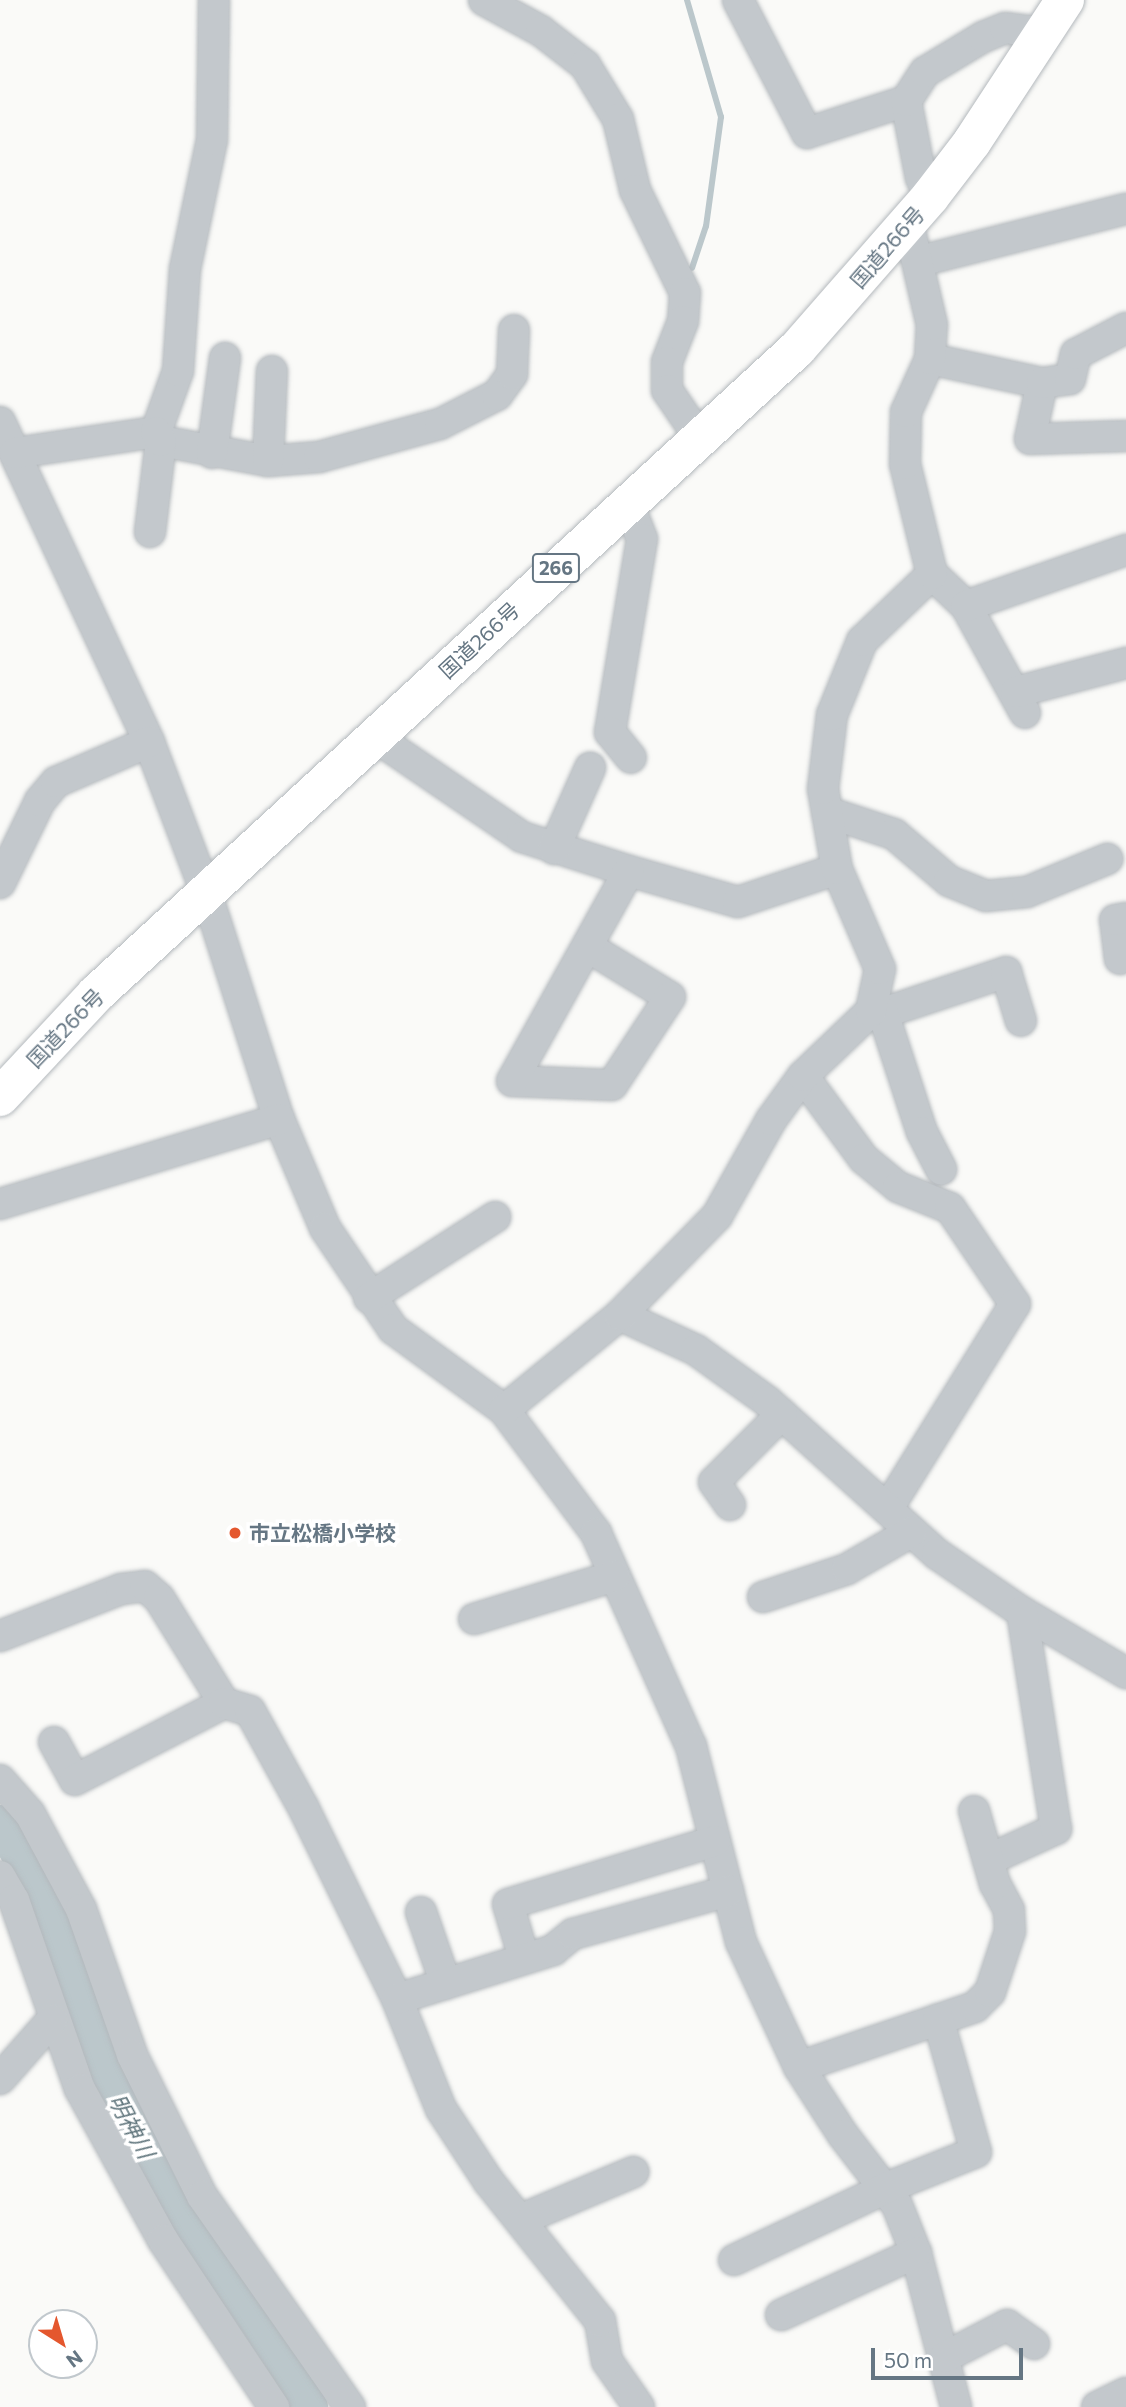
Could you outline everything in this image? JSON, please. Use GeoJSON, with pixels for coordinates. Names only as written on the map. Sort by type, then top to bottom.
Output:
{"type":"FeatureCollection","features":[{"type":"Feature","properties":{"kind":"highway","name":"国道266号"},"geometry":{"type":"LineString","coordinates":[[0,1097],[96,994],[627,500],[797,349],[919,210],[1045,33],[1065,0]]}},
{"type":"Feature","properties":{"kind":"street"},"geometry":{"type":"LineString","coordinates":[[150,532],[159,436],[178,371],[184,269],[212,139],[214,0]]}},
{"type":"Feature","properties":{"kind":"street"},"geometry":{"type":"LineString","coordinates":[[484,0],[541,32],[585,65],[618,119],[635,190],[685,293],[684,321],[667,362],[667,390],[699,437]]}},
{"type":"Feature","properties":{"kind":"street"},"geometry":{"type":"LineString","coordinates":[[738,0],[807,132],[906,101],[925,72],[983,37],[1005,28],[1045,33]]}},
{"type":"Feature","properties":{"kind":"street"},"geometry":{"type":"LineString","coordinates":[[906,101],[921,178],[920,261],[932,325],[930,359],[906,412],[905,464],[932,574],[966,606],[1021,703],[1126,663]]}},
{"type":"Feature","properties":{"kind":"street"},"geometry":{"type":"LineString","coordinates":[[920,261],[1126,209]]}},
{"type":"Feature","properties":{"kind":"street"},"geometry":{"type":"LineString","coordinates":[[930,359],[1042,383],[1070,379],[1076,354],[1126,328]]}},
{"type":"Feature","properties":{"kind":"street"},"geometry":{"type":"LineString","coordinates":[[15,453],[159,436],[212,453],[268,461],[319,457],[440,424],[497,395],[512,374],[514,330]]}},
{"type":"Feature","properties":{"kind":"street"},"geometry":{"type":"LineString","coordinates":[[212,453],[225,358]]}},
{"type":"Feature","properties":{"kind":"street"},"geometry":{"type":"LineString","coordinates":[[268,461],[272,371]]}},
{"type":"Feature","properties":{"kind":"street"},"geometry":{"type":"LineString","coordinates":[[1042,383],[1030,439],[1126,436]]}},
{"type":"Feature","properties":{"kind":"street"},"geometry":{"type":"LineString","coordinates":[[0,422],[149,742],[206,892],[279,1119],[325,1228],[369,1298],[393,1329],[505,1410],[596,1533],[691,1746],[741,1942],[799,2067],[843,2135],[886,2188],[916,2253],[956,2407]]}},
{"type":"Feature","properties":{"kind":"street"},"geometry":{"type":"LineString","coordinates":[[627,500],[642,539],[610,732],[631,758]]}},
{"type":"Feature","properties":{"kind":"street"},"geometry":{"type":"LineString","coordinates":[[966,606],[1126,550]]}},
{"type":"Feature","properties":{"kind":"street"},"geometry":{"type":"LineString","coordinates":[[932,574],[862,640],[832,715],[823,789],[837,869],[880,969],[877,1012],[908,1095],[941,1169]]}},
{"type":"Feature","properties":{"kind":"street"},"geometry":{"type":"LineString","coordinates":[[374,736],[522,837],[629,871],[738,902],[837,869]]}},
{"type":"Feature","properties":{"kind":"street"},"geometry":{"type":"LineString","coordinates":[[0,883],[40,801],[56,782],[149,742]]}},
{"type":"Feature","properties":{"kind":"street"},"geometry":{"type":"LineString","coordinates":[[554,849],[590,768]]}},
{"type":"Feature","properties":{"kind":"street"},"geometry":{"type":"LineString","coordinates":[[827,812],[894,834],[950,881],[986,896],[1027,892],[1107,859]]}},
{"type":"Feature","properties":{"kind":"street"},"geometry":{"type":"LineString","coordinates":[[588,947],[670,997],[612,1085],[512,1082],[629,871]]}},
{"type":"Feature","properties":{"kind":"street"},"geometry":{"type":"LineString","coordinates":[[1120,959],[1115,920],[1126,918]]}},
{"type":"Feature","properties":{"kind":"street"},"geometry":{"type":"LineString","coordinates":[[505,1410],[620,1315],[717,1216],[771,1120],[803,1076],[877,1012],[1006,972],[1021,1021]]}},
{"type":"Feature","properties":{"kind":"street"},"geometry":{"type":"LineString","coordinates":[[803,1076],[864,1159],[898,1187],[950,1208],[1016,1304],[888,1508]]}},
{"type":"Feature","properties":{"kind":"street"},"geometry":{"type":"LineString","coordinates":[[0,1205],[279,1119]]}},
{"type":"Feature","properties":{"kind":"street"},"geometry":{"type":"LineString","coordinates":[[369,1298],[495,1217]]}},
{"type":"Feature","properties":{"kind":"street"},"geometry":{"type":"LineString","coordinates":[[620,1315],[696,1350],[782,1414],[888,1508],[911,1532],[1022,1612],[1126,1673]]}},
{"type":"Feature","properties":{"kind":"street"},"geometry":{"type":"LineString","coordinates":[[730,1505],[714,1482],[782,1414]]}},
{"type":"Feature","properties":{"kind":"street"},"geometry":{"type":"LineString","coordinates":[[762,1597],[847,1569],[911,1532]]}},
{"type":"Feature","properties":{"kind":"street"},"geometry":{"type":"LineString","coordinates":[[474,1619],[615,1576]]}},
{"type":"Feature","properties":{"kind":"street"},"geometry":{"type":"LineString","coordinates":[[0,1636],[121,1589],[145,1586],[159,1598],[224,1703],[250,1711],[272,1746],[397,1999],[441,2109],[489,2182],[522,2219],[600,2320],[607,2361],[639,2407]]}},
{"type":"Feature","properties":{"kind":"street"},"geometry":{"type":"LineString","coordinates":[[989,1860],[1056,1829],[1022,1612]]}},
{"type":"Feature","properties":{"kind":"street"},"geometry":{"type":"LineString","coordinates":[[54,1742],[75,1780],[224,1703]]}},
{"type":"Feature","properties":{"kind":"street"},"geometry":{"type":"LineString","coordinates":[[0,1780],[30,1814],[81,1909],[132,2055],[202,2196],[350,2407]]}},
{"type":"Feature","properties":{"kind":"street"},"geometry":{"type":"LineString","coordinates":[[799,2067],[975,2007],[990,1992],[1010,1931],[1009,1910],[989,1860],[974,1811]]}},
{"type":"Feature","properties":{"kind":"street"},"geometry":{"type":"LineString","coordinates":[[524,1958],[508,1905],[715,1841]]}},
{"type":"Feature","properties":{"kind":"street"},"geometry":{"type":"LineString","coordinates":[[0,1876],[18,1912],[52,2020],[80,2089],[116,2159],[170,2251],[274,2407]]}},
{"type":"Feature","properties":{"kind":"street"},"geometry":{"type":"LineString","coordinates":[[397,1999],[553,1950],[573,1934],[728,1891]]}},
{"type":"Feature","properties":{"kind":"street"},"geometry":{"type":"LineString","coordinates":[[421,1912],[446,1984]]}},
{"type":"Feature","properties":{"kind":"street"},"geometry":{"type":"LineString","coordinates":[[734,2260],[886,2188],[976,2151],[938,2019]]}},
{"type":"Feature","properties":{"kind":"street"},"geometry":{"type":"LineString","coordinates":[[0,2079],[52,2020]]}},
{"type":"Feature","properties":{"kind":"street"},"geometry":{"type":"LineString","coordinates":[[522,2219],[633,2172]]}},
{"type":"Feature","properties":{"kind":"street"},"geometry":{"type":"LineString","coordinates":[[782,2315],[916,2253]]}},
{"type":"Feature","properties":{"kind":"street"},"geometry":{"type":"LineString","coordinates":[[945,2357],[1007,2325],[1034,2344]]}},
{"type":"Feature","properties":{"kind":"street"},"geometry":{"type":"LineString","coordinates":[[1097,2407],[1126,2393]]}},
{"type":"Feature","properties":{"kind":"waterway"},"geometry":{"type":"LineString","coordinates":[[687,0],[721,117],[706,226],[692,268]]}},
{"type":"Feature","properties":{"kind":"waterway","name":"明神川"},"geometry":{"type":"LineString","coordinates":[[0,1823],[29,1869],[46,1907],[112,2090],[190,2232],[309,2407]]}},
{"type":"Feature","properties":{"kind":"place","name":"市立松橋小学校"},"geometry":{"type":"Point","coordinates":[235,1533]}}]}
